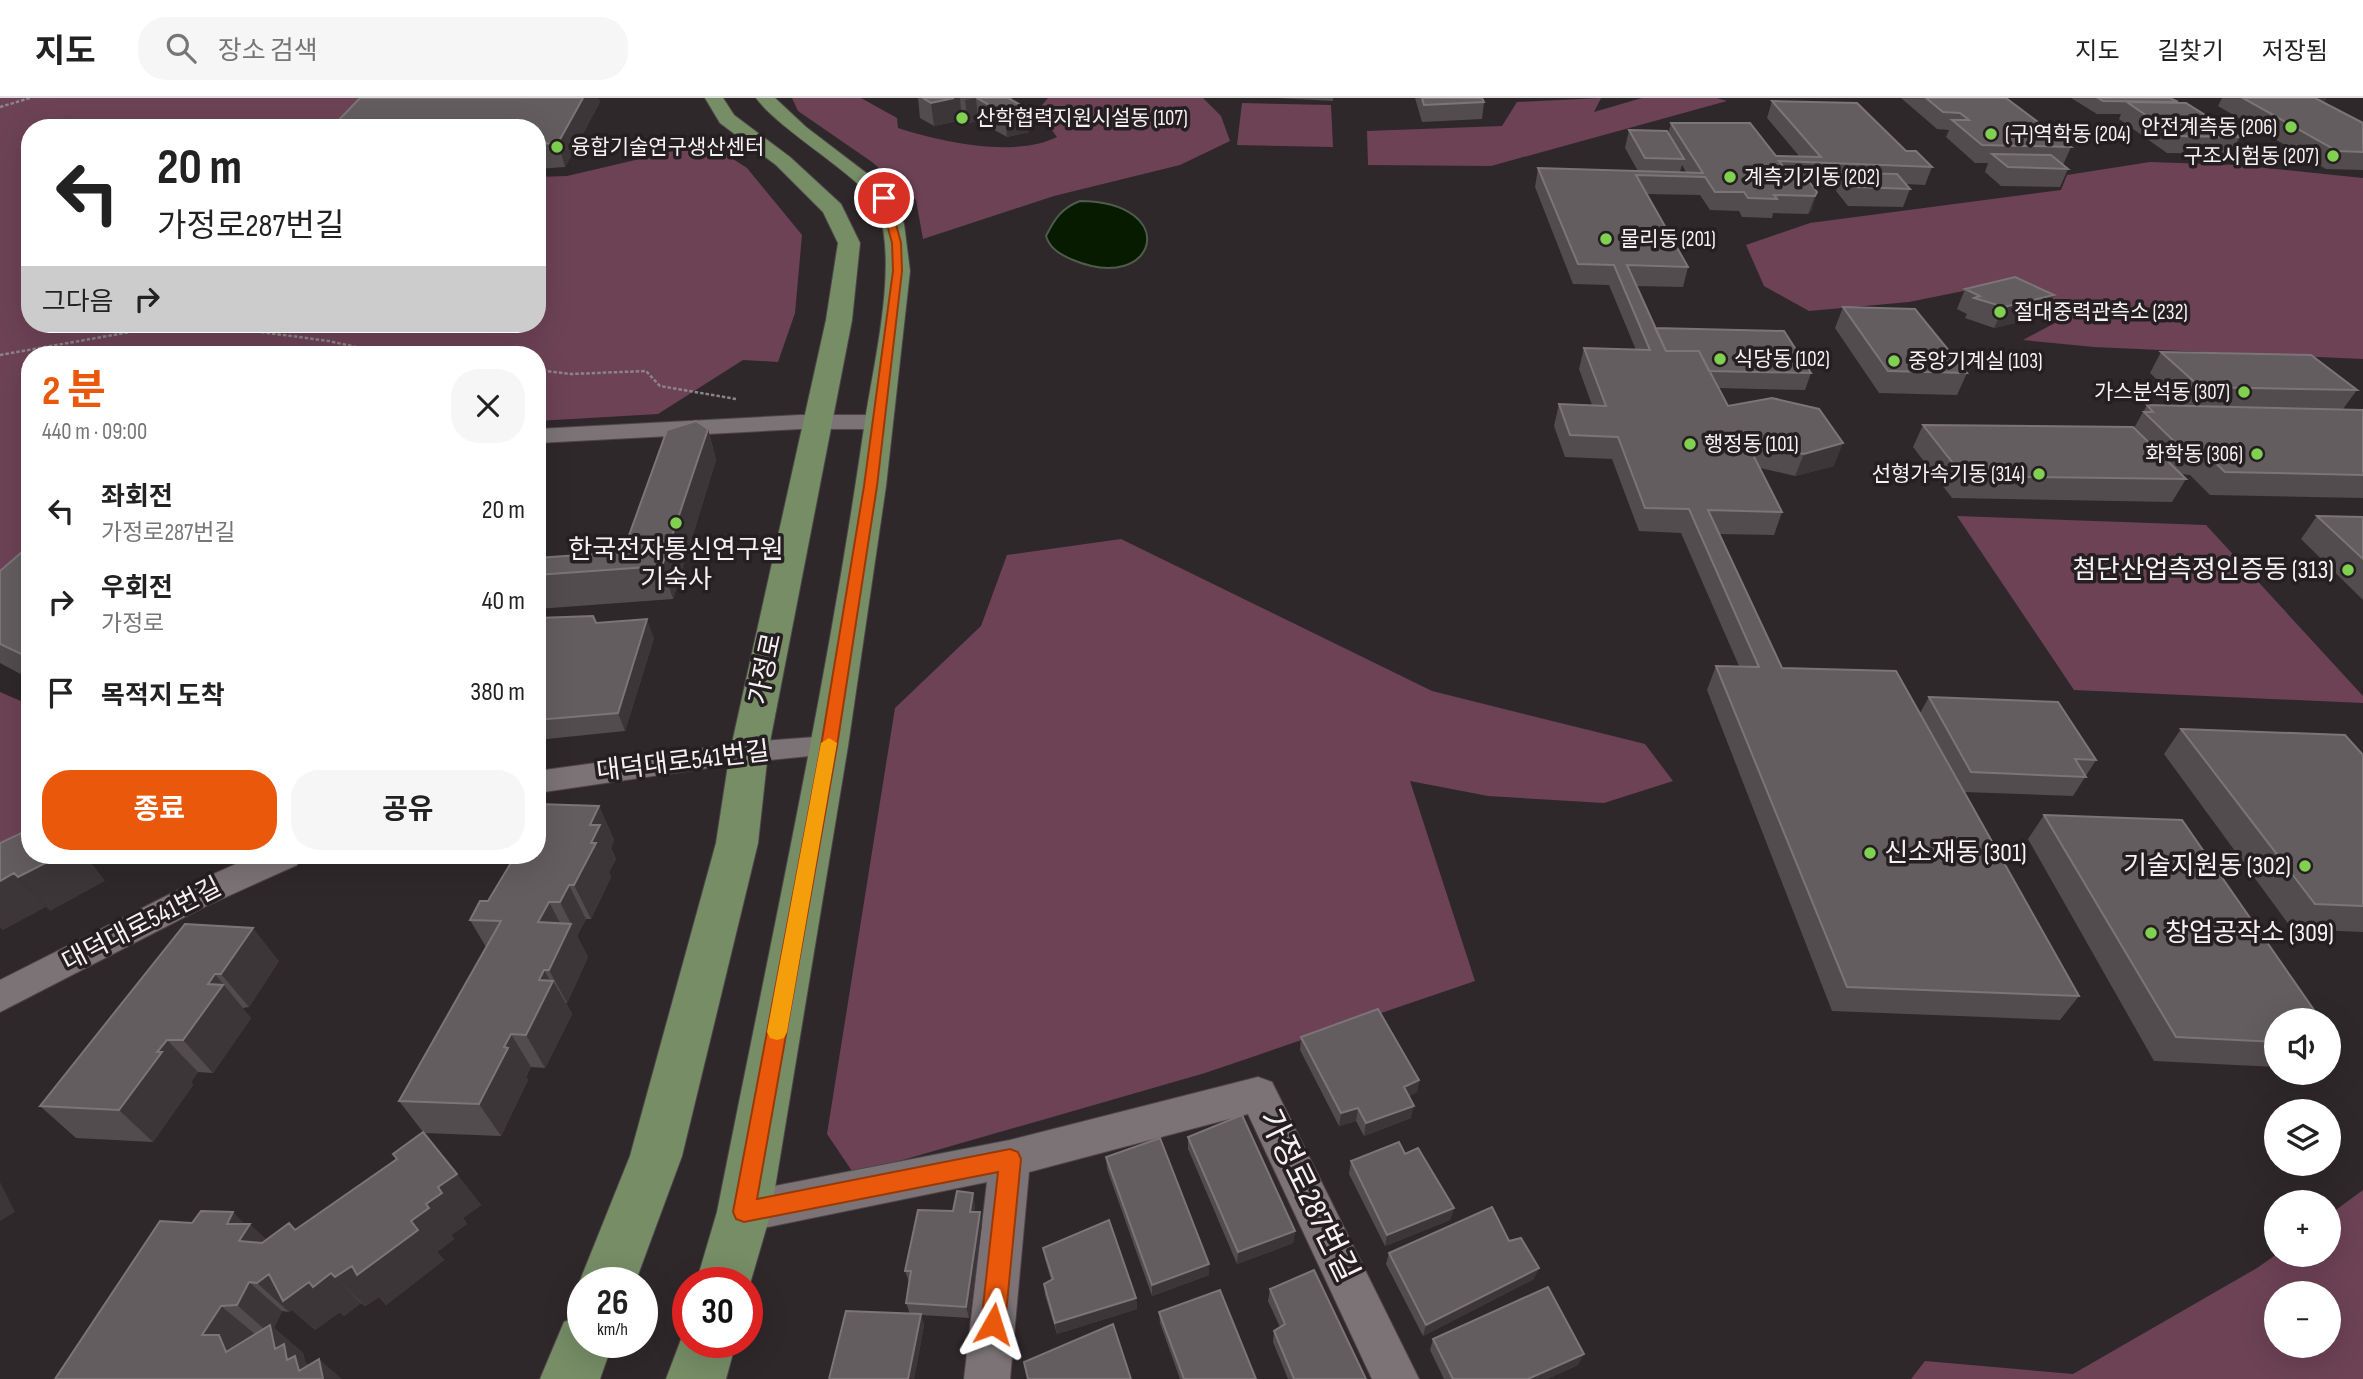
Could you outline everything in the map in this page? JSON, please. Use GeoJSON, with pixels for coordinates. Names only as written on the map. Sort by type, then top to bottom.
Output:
{"type":"FeatureCollection","features":[{"type":"Feature","properties":{"kind":"main road","name":"가정로"},"geometry":{"type":"LineString","coordinates":[[613,1267],[660,1143],[737,843],[749,752],[839,320],[849,243],[833,209],[783,162],[727,119],[714,98]]}},
{"type":"Feature","properties":{"kind":"main road"},"geometry":{"type":"LineString","coordinates":[[729,1267],[744,1212],[829,746],[871,486],[898,271],[897,243],[884,198],[775,111],[765,98]]}},
{"type":"Feature","properties":{"kind":"main road"},"geometry":{"type":"LineString","coordinates":[[570,1379],[578,1358]]}},
{"type":"Feature","properties":{"kind":"main road"},"geometry":{"type":"LineString","coordinates":[[696,1379],[702,1358]]}},
{"type":"Feature","properties":{"kind":"street"},"geometry":{"type":"LineString","coordinates":[[546,436],[782,423],[877,422]]}},
{"type":"Feature","properties":{"kind":"street","name":"대덕대로541번길"},"geometry":{"type":"LineString","coordinates":[[546,781],[749,752],[829,746]]}},
{"type":"Feature","properties":{"kind":"street","name":"대덕대로541번길"},"geometry":{"type":"LineString","coordinates":[[0,998],[194,897],[267,864]]}},
{"type":"Feature","properties":{"kind":"street","name":"가정로287번길"},"geometry":{"type":"LineString","coordinates":[[744,1212],[1010,1159],[1258,1094],[1396,1379]]}},
{"type":"Feature","properties":{"kind":"street"},"geometry":{"type":"LineString","coordinates":[[987,1379],[1010,1159]]}},
{"type":"Feature","properties":{"kind":"path"},"geometry":{"type":"LineString","coordinates":[[0,107],[30,98]]}},
{"type":"Feature","properties":{"kind":"path"},"geometry":{"type":"LineString","coordinates":[[51,346],[125,333]]}},
{"type":"Feature","properties":{"kind":"path"},"geometry":{"type":"LineString","coordinates":[[268,333],[351,346]]}},
{"type":"Feature","properties":{"kind":"path"},"geometry":{"type":"LineString","coordinates":[[0,355],[21,351]]}},
{"type":"Feature","properties":{"kind":"path"},"geometry":{"type":"LineString","coordinates":[[546,371],[571,374],[646,371],[660,386],[757,403],[782,423]]}},
{"type":"Feature","properties":{"kind":"shaded area"},"geometry":{"type":"Polygon","coordinates":[[[0,98],[383,98],[363,119],[21,119],[21,333],[546,333],[546,177],[567,176],[708,143],[747,168],[802,235],[795,313],[778,362],[743,360],[658,414],[546,420],[546,346],[21,346],[21,578],[0,597],[0,98]]]}},
{"type":"Feature","properties":{"kind":"shaded area"},"geometry":{"type":"Polygon","coordinates":[[[792,98],[861,98],[897,118],[898,128],[956,143],[1000,147],[1040,143],[1057,137],[1037,111],[1048,98],[1203,98],[1221,116],[1230,141],[1180,165],[1054,196],[923,239],[916,200],[872,162],[798,111],[792,98]]]}},
{"type":"Feature","properties":{"kind":"shaded area"},"geometry":{"type":"Polygon","coordinates":[[[1601,98],[1594,112],[1642,98],[1717,98],[1727,101],[1491,166],[1368,165],[1367,131],[1502,126],[1517,102],[1601,98]]]}},
{"type":"Feature","properties":{"kind":"shaded area"},"geometry":{"type":"Polygon","coordinates":[[[1242,103],[1331,105],[1333,147],[1237,145],[1242,103]]]}},
{"type":"Feature","properties":{"kind":"shaded area"},"geometry":{"type":"Polygon","coordinates":[[[2150,162],[2236,165],[2363,178],[2363,359],[2094,347],[2023,340],[2066,317],[1998,284],[1909,302],[1809,311],[1764,286],[1746,245],[1810,223],[2061,190],[2067,175],[2150,162]]]}},
{"type":"Feature","properties":{"kind":"shaded area"},"geometry":{"type":"Polygon","coordinates":[[[1080,201],[1112,205],[1134,216],[1145,229],[1147,244],[1139,257],[1124,266],[1102,268],[1073,260],[1053,248],[1046,236],[1049,230],[1064,210],[1080,201]]]}},
{"type":"Feature","properties":{"kind":"shaded area"},"geometry":{"type":"Polygon","coordinates":[[[1957,516],[2206,525],[2363,696],[2363,703],[2074,690],[1957,516]]]}},
{"type":"Feature","properties":{"kind":"shaded area"},"geometry":{"type":"Polygon","coordinates":[[[1121,539],[1432,691],[1645,744],[1673,781],[1604,803],[1488,796],[1410,781],[1475,981],[1205,1073],[854,1174],[827,1134],[895,708],[981,626],[1007,555],[1121,539]]]}},
{"type":"Feature","properties":{"kind":"shaded area"},"geometry":{"type":"Polygon","coordinates":[[[0,692],[21,701],[21,864],[34,864],[0,882],[0,692]]]}},
{"type":"Feature","properties":{"kind":"shaded area"},"geometry":{"type":"Polygon","coordinates":[[[2363,1190],[2363,1379],[1911,1379],[1925,1361],[2073,1374],[2264,1263],[2264,1267],[2341,1267],[2341,1206],[2363,1190]]]}},
{"type":"Feature","properties":{"kind":"building"},"geometry":{"type":"Polygon","coordinates":[[[360,98],[583,98],[558,143],[546,144],[546,119],[340,119],[360,98]]]}},
{"type":"Feature","properties":{"kind":"building"},"geometry":{"type":"Polygon","coordinates":[[[923,98],[954,98],[931,103],[923,98]]]}},
{"type":"Feature","properties":{"kind":"building"},"geometry":{"type":"Polygon","coordinates":[[[977,98],[1008,98],[1028,109],[1005,114],[977,98]]]}},
{"type":"Feature","properties":{"kind":"building"},"geometry":{"type":"Polygon","coordinates":[[[1422,98],[1482,98],[1484,102],[1424,105],[1422,98]]]}},
{"type":"Feature","properties":{"kind":"building"},"geometry":{"type":"Polygon","coordinates":[[[1926,98],[2006,98],[2071,147],[1982,145],[1952,120],[1969,120],[1960,113],[1943,112],[1926,98]]]}},
{"type":"Feature","properties":{"kind":"building"},"geometry":{"type":"Polygon","coordinates":[[[2098,98],[2170,98],[2178,102],[2103,101],[2098,98]]]}},
{"type":"Feature","properties":{"kind":"building"},"geometry":{"type":"Polygon","coordinates":[[[2243,98],[2315,98],[2363,123],[2363,152],[2337,151],[2243,98]]]}},
{"type":"Feature","properties":{"kind":"building"},"geometry":{"type":"Polygon","coordinates":[[[1772,101],[1857,103],[1906,151],[1916,151],[1932,167],[1779,161],[1792,178],[1806,178],[1817,192],[1815,196],[1774,195],[1777,199],[1748,198],[1744,192],[1715,192],[1705,177],[1636,175],[1688,267],[1627,265],[1666,351],[1699,351],[1728,406],[1772,398],[1819,409],[1843,443],[1804,454],[1746,441],[1782,512],[1708,510],[1782,668],[1896,671],[2079,996],[1847,987],[1716,666],[1759,667],[1689,509],[1645,508],[1618,437],[1570,435],[1559,404],[1606,406],[1584,348],[1650,350],[1614,265],[1578,264],[1538,168],[1703,173],[1671,123],[1750,123],[1776,156],[1821,157],[1772,101]]]}},
{"type":"Feature","properties":{"kind":"building"},"geometry":{"type":"Polygon","coordinates":[[[2127,102],[2186,103],[2240,137],[2176,136],[2127,102]]]}},
{"type":"Feature","properties":{"kind":"building"},"geometry":{"type":"Polygon","coordinates":[[[1629,130],[1667,131],[1684,159],[1645,158],[1629,130]]]}},
{"type":"Feature","properties":{"kind":"building"},"geometry":{"type":"Polygon","coordinates":[[[1992,154],[2051,155],[2068,169],[2008,167],[1992,154]]]}},
{"type":"Feature","properties":{"kind":"building"},"geometry":{"type":"Polygon","coordinates":[[[1843,173],[1897,174],[1910,189],[1855,187],[1843,173]]]}},
{"type":"Feature","properties":{"kind":"building"},"geometry":{"type":"Polygon","coordinates":[[[2015,277],[2054,295],[2004,307],[1974,298],[1980,296],[1965,289],[2015,277]]]}},
{"type":"Feature","properties":{"kind":"building"},"geometry":{"type":"Polygon","coordinates":[[[1843,307],[1915,309],[1967,373],[1888,371],[1843,307]]]}},
{"type":"Feature","properties":{"kind":"building"},"geometry":{"type":"Polygon","coordinates":[[[1655,328],[1784,331],[1811,373],[1709,371],[1699,351],[1666,351],[1655,328]]]}},
{"type":"Feature","properties":{"kind":"building"},"geometry":{"type":"Polygon","coordinates":[[[2161,352],[2311,355],[2357,390],[2200,387],[2161,352]]]}},
{"type":"Feature","properties":{"kind":"building"},"geometry":{"type":"Polygon","coordinates":[[[2147,405],[2363,410],[2363,475],[2225,472],[2204,452],[2185,452],[2144,412],[2153,412],[2147,405]]]}},
{"type":"Feature","properties":{"kind":"building"},"geometry":{"type":"Polygon","coordinates":[[[696,421],[708,429],[662,566],[546,574],[546,557],[623,552],[667,430],[696,421]]]}},
{"type":"Feature","properties":{"kind":"building"},"geometry":{"type":"Polygon","coordinates":[[[1923,425],[2133,427],[2186,479],[1963,476],[1923,425]]]}},
{"type":"Feature","properties":{"kind":"building"},"geometry":{"type":"Polygon","coordinates":[[[2317,516],[2363,517],[2363,559],[2317,516]]]}},
{"type":"Feature","properties":{"kind":"building"},"geometry":{"type":"Polygon","coordinates":[[[21,553],[21,654],[0,644],[0,571],[21,553]]]}},
{"type":"Feature","properties":{"kind":"building"},"geometry":{"type":"Polygon","coordinates":[[[593,616],[596,623],[647,619],[618,713],[546,719],[546,618],[593,616]]]}},
{"type":"Feature","properties":{"kind":"building"},"geometry":{"type":"Polygon","coordinates":[[[1929,697],[2058,702],[2096,760],[2075,759],[2086,777],[1971,772],[1929,697]]]}},
{"type":"Feature","properties":{"kind":"building","name":"기술지원동 (302)"},"geometry":{"type":"Polygon","coordinates":[[[2181,729],[2345,735],[2363,755],[2363,906],[2315,904],[2181,729]]]}},
{"type":"Feature","properties":{"kind":"building"},"geometry":{"type":"Polygon","coordinates":[[[546,804],[599,806],[590,825],[600,825],[591,843],[596,843],[574,885],[569,885],[560,902],[549,902],[538,922],[571,924],[549,970],[544,970],[539,980],[553,981],[526,1035],[511,1034],[504,1047],[508,1048],[479,1104],[399,1101],[501,921],[470,920],[480,901],[488,901],[510,864],[546,864],[546,804]]]}},
{"type":"Feature","properties":{"kind":"building","name":"창업공작소 (309)"},"geometry":{"type":"Polygon","coordinates":[[[2044,815],[2182,820],[2313,1008],[2264,1008],[2264,1041],[2176,1037],[2044,815]]]}},
{"type":"Feature","properties":{"kind":"building"},"geometry":{"type":"Polygon","coordinates":[[[21,833],[21,864],[43,864],[18,877],[14,873],[0,881],[0,843],[21,833]]]}},
{"type":"Feature","properties":{"kind":"building"},"geometry":{"type":"Polygon","coordinates":[[[185,924],[253,928],[221,974],[215,974],[208,984],[223,985],[183,1040],[167,1040],[157,1052],[162,1052],[119,1110],[40,1106],[185,924]]]}},
{"type":"Feature","properties":{"kind":"building"},"geometry":{"type":"Polygon","coordinates":[[[1378,1009],[1419,1080],[1404,1087],[1414,1106],[1366,1123],[1358,1108],[1341,1113],[1301,1037],[1378,1009]]]}},
{"type":"Feature","properties":{"kind":"building"},"geometry":{"type":"Polygon","coordinates":[[[1242,1115],[1295,1231],[1238,1252],[1188,1137],[1242,1115]]]}},
{"type":"Feature","properties":{"kind":"building"},"geometry":{"type":"Polygon","coordinates":[[[423,1132],[457,1174],[438,1187],[442,1193],[426,1204],[429,1208],[411,1221],[418,1230],[357,1275],[352,1266],[335,1277],[331,1273],[313,1287],[309,1282],[283,1301],[269,1274],[257,1283],[249,1282],[237,1305],[221,1306],[202,1335],[219,1335],[226,1352],[270,1325],[275,1349],[284,1344],[287,1360],[295,1356],[299,1371],[319,1359],[323,1379],[55,1379],[160,1221],[192,1223],[201,1211],[233,1212],[227,1224],[250,1224],[239,1241],[262,1243],[289,1223],[295,1230],[397,1159],[393,1154],[423,1132]]]}},
{"type":"Feature","properties":{"kind":"building"},"geometry":{"type":"Polygon","coordinates":[[[1160,1138],[1209,1264],[1152,1285],[1106,1157],[1160,1138]]]}},
{"type":"Feature","properties":{"kind":"building"},"geometry":{"type":"Polygon","coordinates":[[[1399,1142],[1405,1154],[1418,1148],[1454,1208],[1387,1235],[1351,1161],[1399,1142]]]}},
{"type":"Feature","properties":{"kind":"building"},"geometry":{"type":"Polygon","coordinates":[[[957,1191],[973,1193],[970,1212],[980,1212],[966,1307],[906,1303],[911,1271],[905,1271],[918,1210],[953,1211],[957,1191]]]}},
{"type":"Feature","properties":{"kind":"building"},"geometry":{"type":"Polygon","coordinates":[[[1492,1207],[1509,1241],[1521,1238],[1539,1268],[1426,1325],[1389,1253],[1492,1207]]]}},
{"type":"Feature","properties":{"kind":"building"},"geometry":{"type":"Polygon","coordinates":[[[1109,1220],[1136,1298],[1055,1323],[1044,1284],[1053,1279],[1043,1248],[1109,1220]]]}},
{"type":"Feature","properties":{"kind":"building"},"geometry":{"type":"Polygon","coordinates":[[[1314,1270],[1366,1379],[1294,1379],[1274,1331],[1285,1324],[1270,1289],[1314,1270]]]}},
{"type":"Feature","properties":{"kind":"building"},"geometry":{"type":"Polygon","coordinates":[[[1548,1287],[1584,1354],[1528,1379],[1453,1379],[1433,1339],[1548,1287]]]}},
{"type":"Feature","properties":{"kind":"building"},"geometry":{"type":"Polygon","coordinates":[[[1220,1290],[1256,1379],[1184,1379],[1159,1312],[1220,1290]]]}},
{"type":"Feature","properties":{"kind":"building"},"geometry":{"type":"Polygon","coordinates":[[[846,1311],[921,1314],[908,1379],[829,1379],[846,1311]]]}},
{"type":"Feature","properties":{"kind":"building"},"geometry":{"type":"Polygon","coordinates":[[[1113,1324],[1131,1379],[1028,1379],[1024,1362],[1113,1324]]]}},
{"type":"Feature","properties":{"kind":"slow traffic"},"geometry":{"type":"LineString","coordinates":[[777,1032],[829,743]]}},
{"type":"Feature","properties":{"kind":"place","name":"산학협력지원시설동 (107)"},"geometry":{"type":"Point","coordinates":[962,118]}},
{"type":"Feature","properties":{"kind":"place","name":"안전계측동 (206)"},"geometry":{"type":"Point","coordinates":[2291,127]}},
{"type":"Feature","properties":{"kind":"place","name":"(구)역학동 (204)"},"geometry":{"type":"Point","coordinates":[1991,134]}},
{"type":"Feature","properties":{"kind":"place","name":"융합기술연구생산센터"},"geometry":{"type":"Point","coordinates":[557,147]}},
{"type":"Feature","properties":{"kind":"place","name":"구조시험동 (207)"},"geometry":{"type":"Point","coordinates":[2333,156]}},
{"type":"Feature","properties":{"kind":"place","name":"계측기기동 (202)"},"geometry":{"type":"Point","coordinates":[1730,177]}},
{"type":"Feature","properties":{"kind":"place","name":"물리동 (201)"},"geometry":{"type":"Point","coordinates":[1606,239]}},
{"type":"Feature","properties":{"kind":"place","name":"절대중력관측소 (232)"},"geometry":{"type":"Point","coordinates":[2000,312]}},
{"type":"Feature","properties":{"kind":"place","name":"식당동 (102)"},"geometry":{"type":"Point","coordinates":[1720,359]}},
{"type":"Feature","properties":{"kind":"place","name":"중앙기계실 (103)"},"geometry":{"type":"Point","coordinates":[1894,361]}},
{"type":"Feature","properties":{"kind":"place","name":"가스분석동 (307)"},"geometry":{"type":"Point","coordinates":[2244,392]}},
{"type":"Feature","properties":{"kind":"place","name":"행정동 (101)"},"geometry":{"type":"Point","coordinates":[1690,444]}},
{"type":"Feature","properties":{"kind":"place","name":"화학동 (306)"},"geometry":{"type":"Point","coordinates":[2257,454]}},
{"type":"Feature","properties":{"kind":"place","name":"선형가속기동 (314)"},"geometry":{"type":"Point","coordinates":[2039,474]}},
{"type":"Feature","properties":{"kind":"place","name":"한국전자통신연구원 기숙사"},"geometry":{"type":"Point","coordinates":[676,523]}},
{"type":"Feature","properties":{"kind":"place","name":"첨단산업측정인증동 (313)"},"geometry":{"type":"Point","coordinates":[2348,570]}},
{"type":"Feature","properties":{"kind":"place","name":"신소재동 (301)"},"geometry":{"type":"Point","coordinates":[1870,853]}},
{"type":"Feature","properties":{"kind":"place","name":"기술지원동 (302)"},"geometry":{"type":"Point","coordinates":[2305,866]}},
{"type":"Feature","properties":{"kind":"place","name":"창업공작소 (309)"},"geometry":{"type":"Point","coordinates":[2151,933]}},
{"type":"Feature","properties":{"kind":"route"},"geometry":{"type":"LineString","coordinates":[[884,198],[897,243],[898,271],[881,382],[871,486],[829,746],[744,1212],[1010,1159],[993,1324]]}}]}
